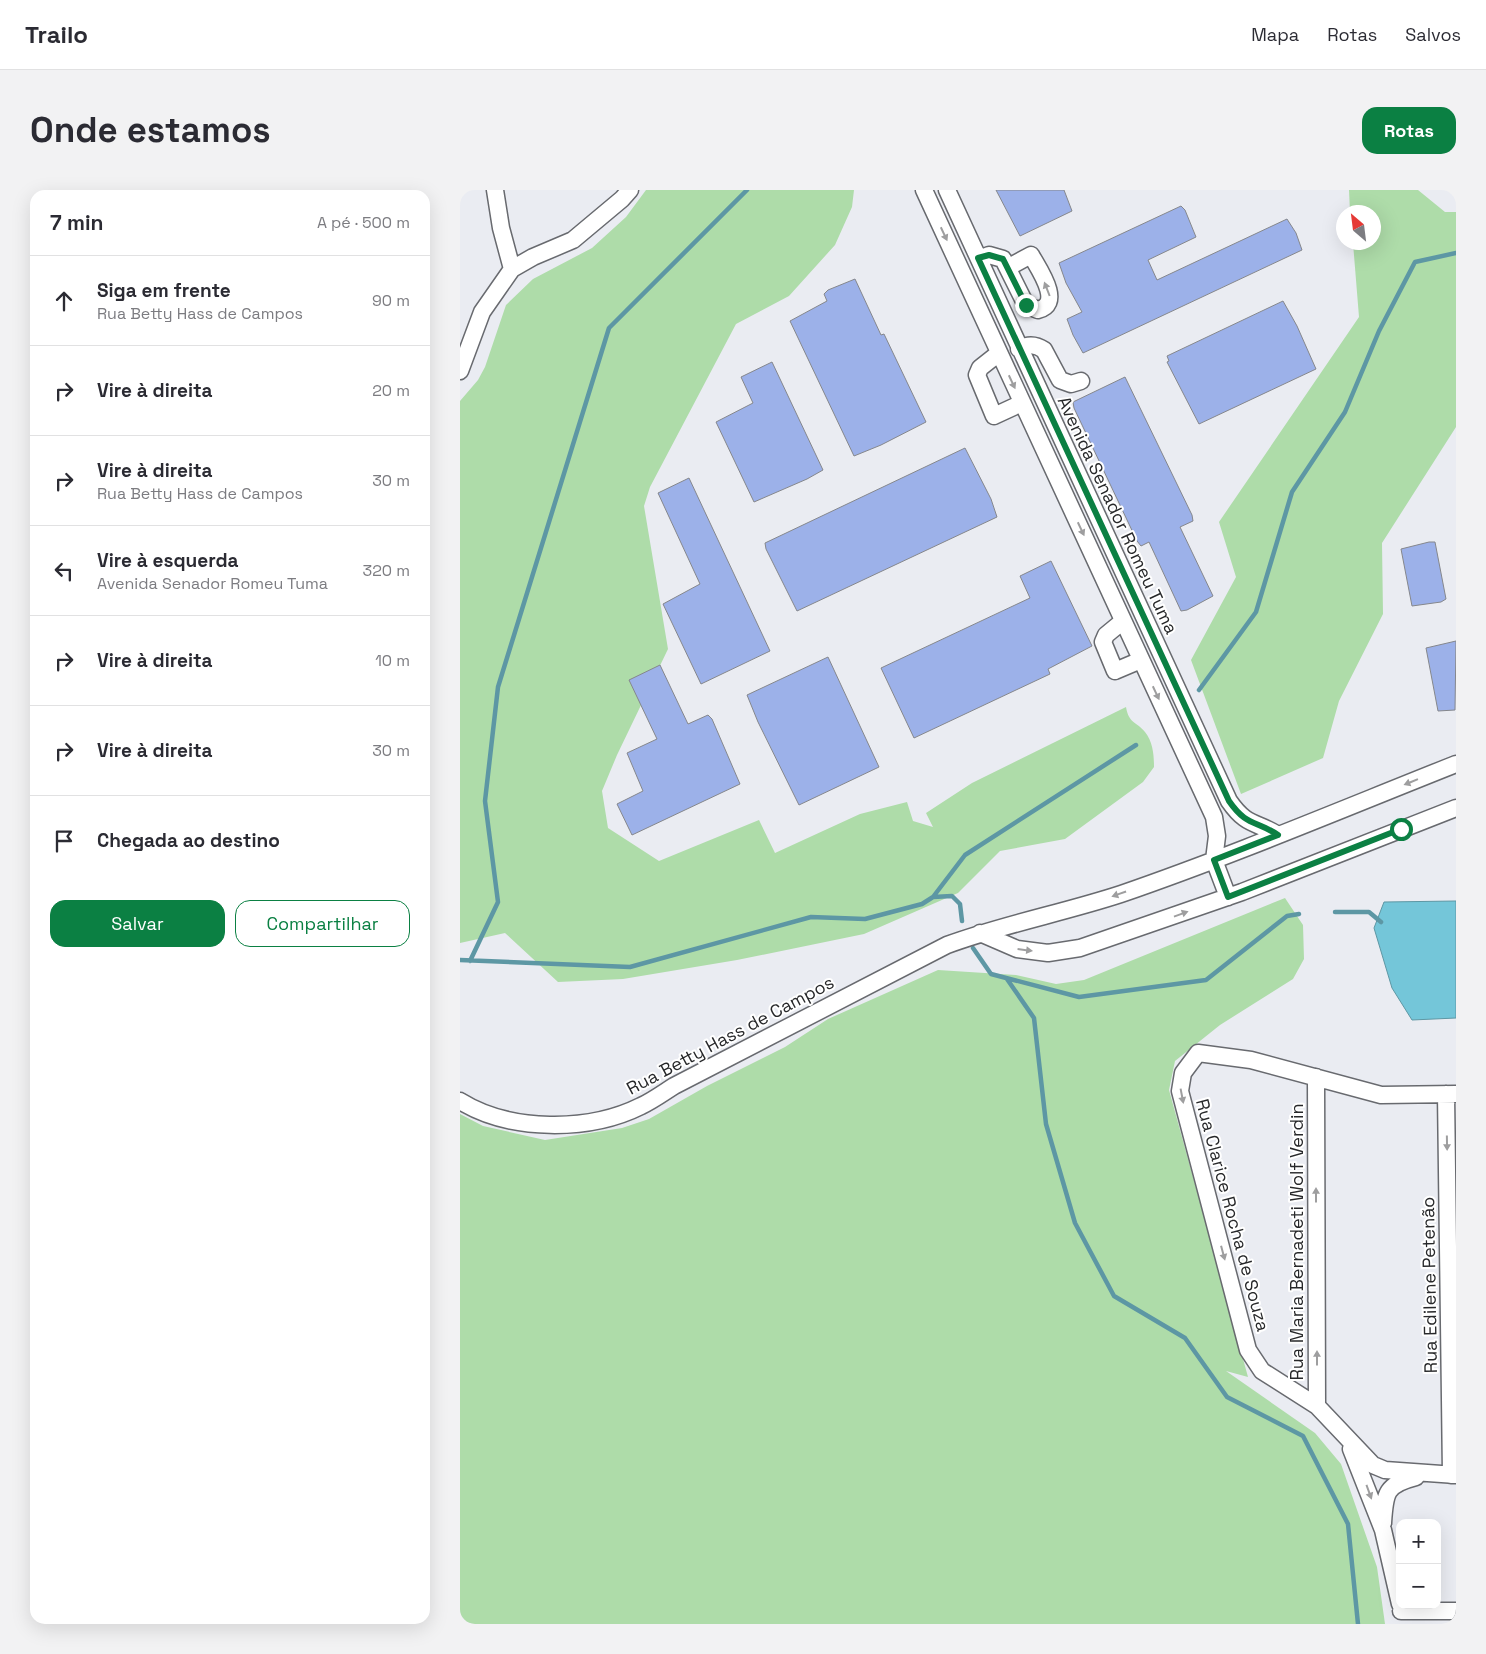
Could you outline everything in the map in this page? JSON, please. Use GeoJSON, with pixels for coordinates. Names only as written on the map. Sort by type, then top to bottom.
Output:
{"type":"FeatureCollection","features":[{"type":"Feature","properties":{"kind":"street"},"geometry":{"type":"LineString","coordinates":[[495,190],[501,228],[512,269]]}},
{"type":"Feature","properties":{"kind":"street"},"geometry":{"type":"LineString","coordinates":[[924,190],[1214,817],[1218,836],[1214,860],[1228,897]]}},
{"type":"Feature","properties":{"kind":"street","name":"Avenida Senador Romeu Tuma"},"geometry":{"type":"LineString","coordinates":[[947,190],[1229,801],[1243,818],[1278,835]]}},
{"type":"Feature","properties":{"kind":"street"},"geometry":{"type":"LineString","coordinates":[[460,371],[482,312],[512,269],[573,240],[623,193]]}},
{"type":"Feature","properties":{"kind":"street"},"geometry":{"type":"LineString","coordinates":[[978,258],[994,255],[1003,259],[1009,266],[1026,305],[1034,310],[1043,309],[1050,302],[1049,292],[1031,255],[1009,266]]}},
{"type":"Feature","properties":{"kind":"street"},"geometry":{"type":"LineString","coordinates":[[1019,349],[1028,345],[1039,347],[1044,350],[1063,382],[1071,384],[1081,381]]}},
{"type":"Feature","properties":{"kind":"street"},"geometry":{"type":"LineString","coordinates":[[999,353],[980,368],[977,375],[994,416],[1022,403]]}},
{"type":"Feature","properties":{"kind":"street"},"geometry":{"type":"LineString","coordinates":[[1123,621],[1106,635],[1103,642],[1115,672],[1141,660]]}},
{"type":"Feature","properties":{"kind":"street","name":"Rua Betty Hass de Campos"},"geometry":{"type":"LineString","coordinates":[[460,1101],[471,1108],[510,1120],[567,1124],[606,1118],[640,1107],[682,1082],[946,945],[980,933],[1086,906],[1214,860],[1456,764]]}},
{"type":"Feature","properties":{"kind":"street"},"geometry":{"type":"LineString","coordinates":[[1401,829],[1456,800]]}},
{"type":"Feature","properties":{"kind":"street"},"geometry":{"type":"LineString","coordinates":[[980,933],[1017,949],[1048,953],[1080,948],[1228,897],[1456,808]]}},
{"type":"Feature","properties":{"kind":"street","name":"Rua Clarice Rocha de Souza"},"geometry":{"type":"LineString","coordinates":[[1426,1475],[1385,1470],[1373,1465],[1317,1406],[1262,1371],[1248,1350],[1180,1091],[1183,1072],[1198,1053],[1251,1060],[1316,1077],[1354,1090],[1381,1095],[1451,1094]]}},
{"type":"Feature","properties":{"kind":"street","name":"Rua Maria Bernadeti Wolf Verdin"},"geometry":{"type":"LineString","coordinates":[[1316,1077],[1317,1406]]}},
{"type":"Feature","properties":{"kind":"street","name":"Rua Edilene Petenão"},"geometry":{"type":"LineString","coordinates":[[1451,1094],[1454,1475]]}},
{"type":"Feature","properties":{"kind":"street","name":"Rua Clarice Rocha de Souza"},"geometry":{"type":"LineString","coordinates":[[1342,1432],[1356,1458],[1382,1530],[1401,1611]]}},
{"type":"Feature","properties":{"kind":"street"},"geometry":{"type":"LineString","coordinates":[[1426,1475],[1454,1475]]}},
{"type":"Feature","properties":{"kind":"street","name":"Rua Clarice Rocha de Souza"},"geometry":{"type":"LineString","coordinates":[[1382,1530],[1384,1499],[1389,1489],[1398,1482],[1426,1475]]}},
{"type":"Feature","properties":{"kind":"street"},"geometry":{"type":"LineString","coordinates":[[1401,1611],[1456,1611]]}},
{"type":"Feature","properties":{"kind":"green space"},"geometry":{"type":"Polygon","coordinates":[[[646,190],[854,190],[852,207],[835,245],[789,296],[736,324],[650,487],[644,506],[668,649],[617,755],[602,791],[608,828],[659,861],[759,820],[775,853],[860,814],[907,802],[913,821],[933,827],[926,813],[972,783],[1126,707],[1129,717],[1142,728],[1150,740],[1154,767],[1143,782],[1065,839],[1000,851],[958,893],[864,934],[737,960],[623,979],[558,982],[505,933],[460,943],[460,401],[478,380],[485,367],[506,305],[533,279],[592,248],[626,217],[646,190]]]}},
{"type":"Feature","properties":{"kind":"green space"},"geometry":{"type":"Polygon","coordinates":[[[1349,190],[1418,190],[1445,212],[1456,212],[1456,427],[1382,543],[1383,614],[1339,701],[1323,758],[1241,794],[1191,660],[1236,577],[1219,522],[1359,317],[1354,250],[1381,250],[1381,205],[1350,205],[1349,190]]]}},
{"type":"Feature","properties":{"kind":"green space"},"geometry":{"type":"Polygon","coordinates":[[[1285,898],[1303,925],[1304,959],[1293,979],[1220,1025],[1175,1061],[1169,1090],[1248,1377],[1226,1371],[1315,1433],[1341,1464],[1377,1567],[1385,1624],[460,1624],[460,1114],[483,1126],[545,1140],[622,1128],[649,1119],[707,1086],[785,1047],[828,1019],[938,970],[1016,975],[1056,984],[1084,980],[1285,898]]]}},
{"type":"Feature","properties":{"kind":"water"},"geometry":{"type":"Polygon","coordinates":[[[1456,901],[1456,1018],[1412,1020],[1392,988],[1374,928],[1384,902],[1456,901]]]}},
{"type":"Feature","properties":{"kind":"building"},"geometry":{"type":"Polygon","coordinates":[[[996,190],[1064,190],[1072,211],[1020,236],[996,190]]]}},
{"type":"Feature","properties":{"kind":"building"},"geometry":{"type":"Polygon","coordinates":[[[1181,206],[1185,210],[1196,237],[1148,260],[1157,280],[1287,219],[1296,233],[1302,250],[1083,353],[1067,319],[1082,312],[1066,283],[1059,263],[1181,206]]]}},
{"type":"Feature","properties":{"kind":"building"},"geometry":{"type":"Polygon","coordinates":[[[855,279],[881,335],[884,334],[926,422],[881,445],[854,456],[790,321],[827,301],[824,294],[828,290],[855,279]]]}},
{"type":"Feature","properties":{"kind":"building"},"geometry":{"type":"Polygon","coordinates":[[[1283,301],[1297,326],[1316,369],[1199,424],[1167,362],[1169,361],[1167,356],[1283,301]]]}},
{"type":"Feature","properties":{"kind":"building"},"geometry":{"type":"Polygon","coordinates":[[[772,362],[823,470],[754,502],[716,422],[753,403],[741,377],[772,362]]]}},
{"type":"Feature","properties":{"kind":"building"},"geometry":{"type":"Polygon","coordinates":[[[1125,377],[1192,515],[1193,521],[1180,527],[1213,596],[1187,610],[1181,611],[1149,542],[1141,546],[1137,541],[1074,408],[1073,402],[1125,377]]]}},
{"type":"Feature","properties":{"kind":"building"},"geometry":{"type":"Polygon","coordinates":[[[965,448],[991,499],[997,517],[797,611],[766,549],[765,543],[965,448]]]}},
{"type":"Feature","properties":{"kind":"building"},"geometry":{"type":"Polygon","coordinates":[[[689,478],[770,651],[701,684],[663,604],[700,584],[658,493],[689,478]]]}},
{"type":"Feature","properties":{"kind":"building"},"geometry":{"type":"Polygon","coordinates":[[[1435,542],[1446,599],[1441,602],[1412,606],[1401,549],[1435,542]]]}},
{"type":"Feature","properties":{"kind":"building"},"geometry":{"type":"Polygon","coordinates":[[[1051,561],[1092,646],[1048,669],[1050,674],[914,738],[881,668],[1030,598],[1020,576],[1051,561]]]}},
{"type":"Feature","properties":{"kind":"building"},"geometry":{"type":"Polygon","coordinates":[[[1456,641],[1455,710],[1438,711],[1426,648],[1456,641]]]}},
{"type":"Feature","properties":{"kind":"building"},"geometry":{"type":"Polygon","coordinates":[[[828,657],[879,767],[799,805],[758,722],[747,695],[828,657]]]}},
{"type":"Feature","properties":{"kind":"building"},"geometry":{"type":"Polygon","coordinates":[[[660,665],[688,724],[708,715],[712,719],[740,784],[632,835],[617,804],[643,791],[627,753],[657,739],[629,680],[660,665]]]}},
{"type":"Feature","properties":{"kind":"waterway"},"geometry":{"type":"LineString","coordinates":[[470,961],[498,902],[485,801],[498,687],[609,328],[747,190]]}},
{"type":"Feature","properties":{"kind":"waterway"},"geometry":{"type":"LineString","coordinates":[[1199,690],[1256,612],[1292,492],[1345,412],[1379,331],[1415,262],[1456,253]]}},
{"type":"Feature","properties":{"kind":"waterway"},"geometry":{"type":"LineString","coordinates":[[933,897],[965,855],[1136,745]]}},
{"type":"Feature","properties":{"kind":"waterway"},"geometry":{"type":"LineString","coordinates":[[460,960],[630,967],[811,917],[865,919],[922,904],[933,897],[952,896],[960,904],[962,921]]}},
{"type":"Feature","properties":{"kind":"waterway"},"geometry":{"type":"LineString","coordinates":[[1335,912],[1369,912],[1381,922]]}},
{"type":"Feature","properties":{"kind":"waterway"},"geometry":{"type":"LineString","coordinates":[[973,948],[991,974],[1079,997],[1206,980],[1287,916],[1299,914]]}},
{"type":"Feature","properties":{"kind":"waterway"},"geometry":{"type":"LineString","coordinates":[[1007,979],[1034,1018],[1046,1124],[1075,1223],[1114,1296],[1185,1338],[1227,1397],[1303,1436],[1348,1524],[1358,1624]]}},
{"type":"Feature","properties":{"kind":"route"},"geometry":{"type":"LineString","coordinates":[[1026,305],[1009,266],[1003,259],[994,255],[978,258],[1229,801],[1243,818],[1261,828],[1272,830],[1278,835],[1214,860],[1228,897],[1401,829]]}}]}
